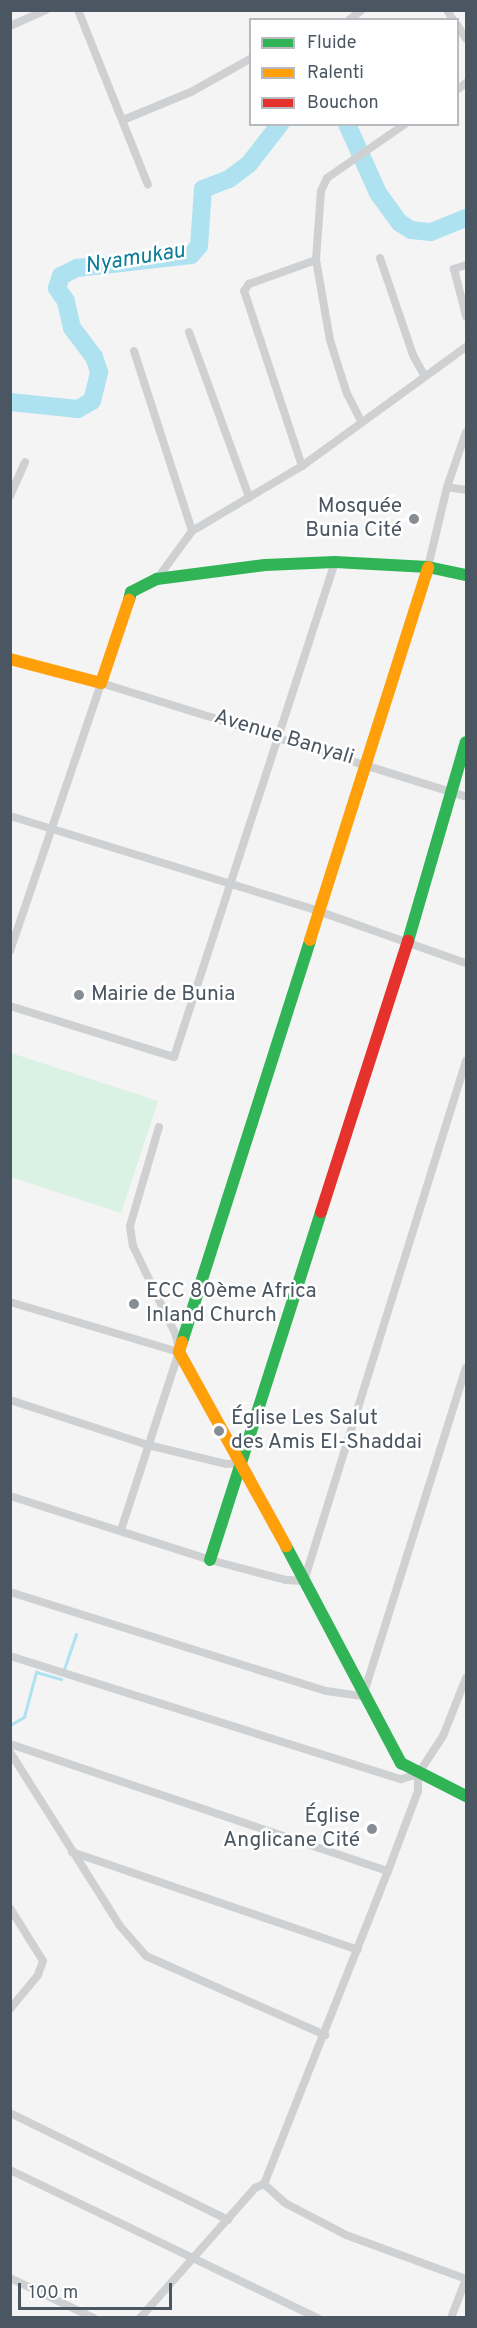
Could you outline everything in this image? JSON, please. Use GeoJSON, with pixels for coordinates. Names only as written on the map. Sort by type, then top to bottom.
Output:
{"type":"FeatureCollection","features":[{"type":"Feature","properties":{"kind":"street"},"geometry":{"type":"LineString","coordinates":[[78,10],[148,185]]}},
{"type":"Feature","properties":{"kind":"street"},"geometry":{"type":"LineString","coordinates":[[10,26],[44,11]]}},
{"type":"Feature","properties":{"kind":"street"},"geometry":{"type":"LineString","coordinates":[[123,120],[191,92],[249,60]]}},
{"type":"Feature","properties":{"kind":"street"},"geometry":{"type":"LineString","coordinates":[[361,421],[347,394],[330,340],[316,260],[321,191],[327,178],[402,126]]}},
{"type":"Feature","properties":{"kind":"street"},"geometry":{"type":"LineString","coordinates":[[380,258],[413,355],[424,375]]}},
{"type":"Feature","properties":{"kind":"street"},"geometry":{"type":"LineString","coordinates":[[302,466],[244,291],[249,284],[316,260]]}},
{"type":"Feature","properties":{"kind":"street"},"geometry":{"type":"LineString","coordinates":[[466,265],[454,269],[466,316]]}},
{"type":"Feature","properties":{"kind":"street"},"geometry":{"type":"LineString","coordinates":[[189,332],[249,497]]}},
{"type":"Feature","properties":{"kind":"street"},"geometry":{"type":"LineString","coordinates":[[156,579],[192,531],[302,466],[424,375],[466,347]]}},
{"type":"Feature","properties":{"kind":"street"},"geometry":{"type":"LineString","coordinates":[[134,351],[192,531]]}},
{"type":"Feature","properties":{"kind":"street"},"geometry":{"type":"LineString","coordinates":[[121,1530],[428,567],[447,487],[466,432]]}},
{"type":"Feature","properties":{"kind":"street"},"geometry":{"type":"LineString","coordinates":[[10,496],[25,462]]}},
{"type":"Feature","properties":{"kind":"street"},"geometry":{"type":"LineString","coordinates":[[447,487],[466,490]]}},
{"type":"Feature","properties":{"kind":"street"},"geometry":{"type":"LineString","coordinates":[[10,1006],[174,1057],[335,562]]}},
{"type":"Feature","properties":{"kind":"street"},"geometry":{"type":"LineString","coordinates":[[10,951],[131,592],[143,582],[265,565],[335,562],[428,567],[466,575]]}},
{"type":"Feature","properties":{"kind":"street"},"geometry":{"type":"LineString","coordinates":[[10,659],[101,683]]}},
{"type":"Feature","properties":{"kind":"street","name":"Avenue Banyali"},"geometry":{"type":"LineString","coordinates":[[101,683],[364,762],[466,797]]}},
{"type":"Feature","properties":{"kind":"street"},"geometry":{"type":"LineString","coordinates":[[210,1560],[407,943],[466,742]]}},
{"type":"Feature","properties":{"kind":"street"},"geometry":{"type":"LineString","coordinates":[[10,816],[318,911],[466,963]]}},
{"type":"Feature","properties":{"kind":"street"},"geometry":{"type":"LineString","coordinates":[[304,1581],[466,1061]]}},
{"type":"Feature","properties":{"kind":"street"},"geometry":{"type":"LineString","coordinates":[[159,1127],[130,1226],[133,1246],[176,1335],[179,1352],[332,1628],[363,1696],[401,1762],[418,1774],[466,1796]]}},
{"type":"Feature","properties":{"kind":"street"},"geometry":{"type":"LineString","coordinates":[[10,1302],[165,1351],[179,1352]]}},
{"type":"Feature","properties":{"kind":"street"},"geometry":{"type":"LineString","coordinates":[[363,1696],[466,1368]]}},
{"type":"Feature","properties":{"kind":"street"},"geometry":{"type":"LineString","coordinates":[[10,1400],[148,1444],[226,1464],[242,1463]]}},
{"type":"Feature","properties":{"kind":"street"},"geometry":{"type":"LineString","coordinates":[[10,1496],[210,1560],[286,1580],[304,1581]]}},
{"type":"Feature","properties":{"kind":"street"},"geometry":{"type":"LineString","coordinates":[[10,1592],[326,1691],[363,1696]]}},
{"type":"Feature","properties":{"kind":"street"},"geometry":{"type":"LineString","coordinates":[[10,1656],[401,1779],[418,1774]]}},
{"type":"Feature","properties":{"kind":"street"},"geometry":{"type":"LineString","coordinates":[[140,2318],[194,2261],[255,2188],[264,2184],[325,2035],[388,1871],[418,1791],[418,1774],[443,1736],[466,1678]]}},
{"type":"Feature","properties":{"kind":"street"},"geometry":{"type":"LineString","coordinates":[[10,1744],[388,1871]]}},
{"type":"Feature","properties":{"kind":"street"},"geometry":{"type":"LineString","coordinates":[[10,1752],[120,1926],[146,1956],[325,2035]]}},
{"type":"Feature","properties":{"kind":"street"},"geometry":{"type":"LineString","coordinates":[[71,1851],[358,1950]]}},
{"type":"Feature","properties":{"kind":"street"},"geometry":{"type":"LineString","coordinates":[[10,1908],[43,1960],[38,1976],[10,2009]]}},
{"type":"Feature","properties":{"kind":"street"},"geometry":{"type":"LineString","coordinates":[[10,2113],[228,2220]]}},
{"type":"Feature","properties":{"kind":"street"},"geometry":{"type":"LineString","coordinates":[[10,2170],[194,2261],[318,2318]]}},
{"type":"Feature","properties":{"kind":"street"},"geometry":{"type":"LineString","coordinates":[[264,2184],[285,2203],[346,2235],[466,2279],[451,2318]]}},
{"type":"Feature","properties":{"kind":"street"},"geometry":{"type":"LineString","coordinates":[[10,2278],[94,2318]]}},
{"type":"Feature","properties":{"kind":"green space"},"geometry":{"type":"Polygon","coordinates":[[[11,1053],[158,1101],[121,1213],[11,1177],[11,1053]]]}},
{"type":"Feature","properties":{"kind":"waterway","name":"Nyamukau"},"geometry":{"type":"LineString","coordinates":[[10,402],[78,409],[92,401],[99,372],[94,357],[72,328],[66,301],[57,288],[61,276],[77,268],[191,255],[199,246],[203,189],[229,179],[249,164],[278,126]]}},
{"type":"Feature","properties":{"kind":"waterway","name":"Nyamukau"},"geometry":{"type":"LineString","coordinates":[[348,126],[378,193],[400,223],[411,230],[431,232],[466,218]]}},
{"type":"Feature","properties":{"kind":"waterway"},"geometry":{"type":"LineString","coordinates":[[64,1669],[76,1634]]}},
{"type":"Feature","properties":{"kind":"waterway"},"geometry":{"type":"LineString","coordinates":[[10,1725],[24,1717],[36,1672],[61,1679]]}},
{"type":"Feature","properties":{"kind":"traffic: fast"},"geometry":{"type":"LineString","coordinates":[[129,600],[131,592],[157,579],[265,565],[335,562],[428,567],[466,575]]}},
{"type":"Feature","properties":{"kind":"traffic: fast"},"geometry":{"type":"LineString","coordinates":[[408,941],[466,742]]}},
{"type":"Feature","properties":{"kind":"traffic: fast"},"geometry":{"type":"LineString","coordinates":[[182,1342],[310,940]]}},
{"type":"Feature","properties":{"kind":"traffic: fast"},"geometry":{"type":"LineString","coordinates":[[210,1560],[321,1212]]}},
{"type":"Feature","properties":{"kind":"traffic: fast"},"geometry":{"type":"LineString","coordinates":[[286,1546],[401,1763],[466,1796]]}},
{"type":"Feature","properties":{"kind":"traffic: slow"},"geometry":{"type":"LineString","coordinates":[[310,940],[428,567]]}},
{"type":"Feature","properties":{"kind":"traffic: slow"},"geometry":{"type":"LineString","coordinates":[[10,659],[101,683],[129,600]]}},
{"type":"Feature","properties":{"kind":"traffic: slow"},"geometry":{"type":"LineString","coordinates":[[182,1342],[179,1352],[286,1546]]}},
{"type":"Feature","properties":{"kind":"traffic: jam"},"geometry":{"type":"LineString","coordinates":[[321,1212],[408,941]]}},
{"type":"Feature","properties":{"kind":"place","name":"Mosquée Bunia Cité"},"geometry":{"type":"Point","coordinates":[414,519]}},
{"type":"Feature","properties":{"kind":"place","name":"Mairie de Bunia"},"geometry":{"type":"Point","coordinates":[79,995]}},
{"type":"Feature","properties":{"kind":"place","name":"ECC 80ème Africa Inland Church"},"geometry":{"type":"Point","coordinates":[134,1304]}},
{"type":"Feature","properties":{"kind":"place","name":"Église Les Salut des Amis El-Shaddai"},"geometry":{"type":"Point","coordinates":[219,1431]}},
{"type":"Feature","properties":{"kind":"place","name":"Église Anglicane Cité"},"geometry":{"type":"Point","coordinates":[372,1829]}}]}
